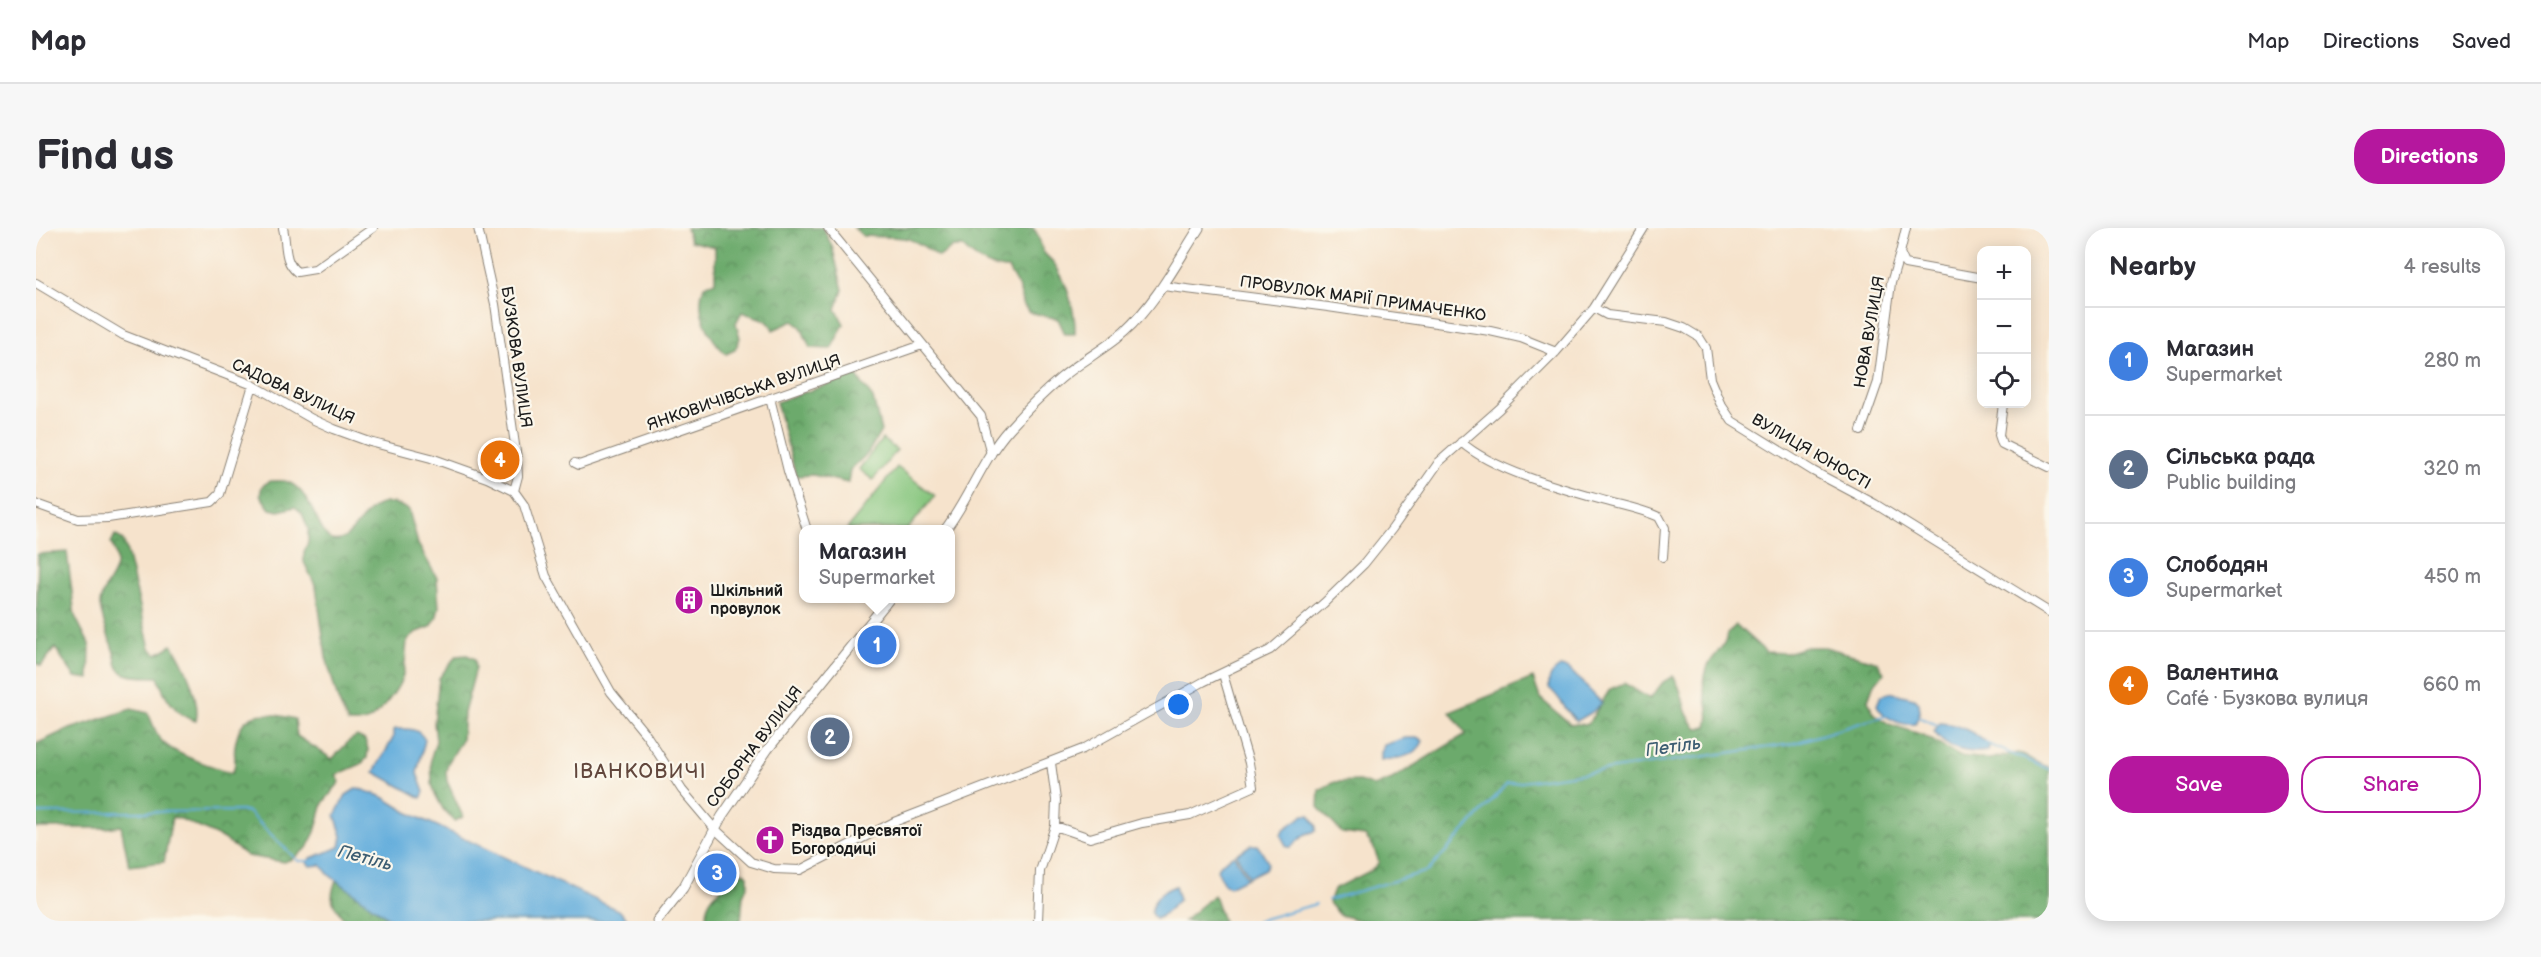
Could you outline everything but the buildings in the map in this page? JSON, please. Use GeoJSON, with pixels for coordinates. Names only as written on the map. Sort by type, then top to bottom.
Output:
{"type":"FeatureCollection","features":[{"type":"Feature","properties":{"kind":"street"},"geometry":{"type":"LineString","coordinates":[[284,228],[287,257],[290,267],[297,272],[315,268],[373,228]]}},
{"type":"Feature","properties":{"kind":"street","name":"БУЗКОВА ВУЛИЦЯ"},"geometry":{"type":"LineString","coordinates":[[478,228],[495,304],[517,459],[518,476],[514,491]]}},
{"type":"Feature","properties":{"kind":"street"},"geometry":{"type":"LineString","coordinates":[[828,228],[902,316],[922,345],[981,416],[991,454]]}},
{"type":"Feature","properties":{"kind":"street"},"geometry":{"type":"LineString","coordinates":[[949,525],[1008,430],[1062,378],[1099,352],[1143,313],[1163,286],[1198,228]]}},
{"type":"Feature","properties":{"kind":"street"},"geometry":{"type":"LineString","coordinates":[[514,491],[528,515],[546,576],[611,692],[647,736],[682,790],[714,828],[751,862],[774,869],[800,870],[894,822],[1051,763],[1122,729],[1203,682],[1270,650],[1364,564],[1392,530],[1439,462],[1499,409],[1556,352],[1594,308],[1644,228]]}},
{"type":"Feature","properties":{"kind":"street"},"geometry":{"type":"LineString","coordinates":[[1900,253],[1906,228]]}},
{"type":"Feature","properties":{"kind":"street","name":"НОВА ВУЛИЦЯ"},"geometry":{"type":"LineString","coordinates":[[1900,253],[1905,264],[1977,277]]}},
{"type":"Feature","properties":{"kind":"street","name":"НОВА ВУЛИЦЯ"},"geometry":{"type":"LineString","coordinates":[[1861,431],[1878,382],[1891,283],[1900,253]]}},
{"type":"Feature","properties":{"kind":"street","name":"САДОВА ВУЛИЦЯ"},"geometry":{"type":"LineString","coordinates":[[36,283],[123,335],[254,385],[312,419],[334,429],[370,442],[431,458],[488,478],[514,491]]}},
{"type":"Feature","properties":{"kind":"street","name":"ПРОВУЛОК МАРІЇ ПРИМАЧЕНКО"},"geometry":{"type":"LineString","coordinates":[[1163,286],[1490,331],[1521,338],[1556,352]]}},
{"type":"Feature","properties":{"kind":"street","name":"ВУЛИЦЯ ЮНОСТІ"},"geometry":{"type":"LineString","coordinates":[[1594,308],[1606,315],[1666,322],[1699,336],[1706,348],[1710,379],[1720,403],[1732,421],[1813,471],[1875,504],[2049,612]]}},
{"type":"Feature","properties":{"kind":"street","name":"ЯНКОВИЧІВСЬКА ВУЛИЦЯ"},"geometry":{"type":"LineString","coordinates":[[575,463],[579,465],[922,345]]}},
{"type":"Feature","properties":{"kind":"street"},"geometry":{"type":"LineString","coordinates":[[36,504],[78,519],[108,518],[212,502],[220,494],[254,385]]}},
{"type":"Feature","properties":{"kind":"street"},"geometry":{"type":"LineString","coordinates":[[770,398],[788,471],[805,525]]}},
{"type":"Feature","properties":{"kind":"street"},"geometry":{"type":"LineString","coordinates":[[2002,408],[1999,435],[2002,444],[2049,467]]}},
{"type":"Feature","properties":{"kind":"street"},"geometry":{"type":"LineString","coordinates":[[1461,442],[1473,453],[1491,463],[1578,493],[1659,517],[1665,528],[1663,556]]}},
{"type":"Feature","properties":{"kind":"street","name":"СОБОРНА ВУЛИЦЯ"},"geometry":{"type":"LineString","coordinates":[[657,921],[682,888],[714,828],[768,749],[882,603]]}},
{"type":"Feature","properties":{"kind":"street"},"geometry":{"type":"LineString","coordinates":[[1055,826],[1090,838],[1142,823],[1167,821],[1190,815],[1253,787],[1249,764],[1223,674]]}},
{"type":"Feature","properties":{"kind":"street"},"geometry":{"type":"LineString","coordinates":[[1038,921],[1040,871],[1055,826],[1056,800],[1051,763]]}},
{"type":"Feature","properties":{"kind":"green space"},"geometry":{"type":"Polygon","coordinates":[[[686,228],[823,228],[832,246],[843,290],[836,309],[844,324],[831,349],[810,348],[801,327],[793,321],[773,330],[768,322],[742,312],[736,323],[740,338],[735,350],[726,354],[709,332],[702,314],[701,295],[704,286],[715,282],[715,247],[690,241],[686,228]]]}},
{"type":"Feature","properties":{"kind":"green space"},"geometry":{"type":"Polygon","coordinates":[[[854,228],[1033,228],[1043,251],[1054,263],[1067,288],[1074,316],[1075,334],[1065,334],[1058,319],[1029,312],[1022,303],[1020,290],[1008,269],[984,263],[963,247],[953,247],[939,257],[910,240],[896,237],[863,236],[854,228]]]}},
{"type":"Feature","properties":{"kind":"green space"},"geometry":{"type":"Polygon","coordinates":[[[856,375],[873,398],[881,431],[868,453],[850,470],[848,483],[813,475],[796,476],[776,402],[856,375]]]}},
{"type":"Feature","properties":{"kind":"green space"},"geometry":{"type":"Polygon","coordinates":[[[882,439],[897,450],[873,480],[859,469],[882,439]]]}},
{"type":"Feature","properties":{"kind":"green space"},"geometry":{"type":"Polygon","coordinates":[[[897,467],[935,496],[911,525],[850,525],[897,467]]]}},
{"type":"Feature","properties":{"kind":"green space"},"geometry":{"type":"Polygon","coordinates":[[[270,481],[286,481],[296,487],[309,503],[327,537],[332,540],[340,540],[347,536],[367,514],[382,503],[392,503],[409,510],[418,544],[437,578],[439,608],[431,627],[415,633],[407,641],[403,676],[400,683],[384,706],[369,720],[348,723],[338,700],[326,657],[316,587],[304,562],[308,529],[302,513],[295,507],[279,511],[270,509],[260,495],[262,486],[270,481]]]}},
{"type":"Feature","properties":{"kind":"green space"},"geometry":{"type":"Polygon","coordinates":[[[115,535],[123,540],[126,548],[150,648],[157,654],[172,645],[177,652],[194,692],[196,721],[182,715],[171,704],[158,677],[130,675],[117,667],[100,607],[102,594],[115,569],[115,554],[111,543],[115,535]]]}},
{"type":"Feature","properties":{"kind":"green space"},"geometry":{"type":"Polygon","coordinates":[[[67,552],[75,616],[90,646],[89,679],[75,677],[55,648],[41,666],[36,663],[38,554],[67,552]]]}},
{"type":"Feature","properties":{"kind":"green space"},"geometry":{"type":"Polygon","coordinates":[[[1736,625],[1766,652],[1786,653],[1806,647],[1825,647],[1878,662],[1884,673],[1873,686],[1868,700],[1874,713],[1889,724],[1923,735],[1959,756],[1989,759],[2018,753],[2049,768],[2049,921],[1363,921],[1340,915],[1329,903],[1334,889],[1372,870],[1379,862],[1373,846],[1365,836],[1342,833],[1318,807],[1319,790],[1335,782],[1359,781],[1374,786],[1392,779],[1466,734],[1450,712],[1533,678],[1540,698],[1555,711],[1571,724],[1588,724],[1610,689],[1624,683],[1650,699],[1663,682],[1673,676],[1691,721],[1697,728],[1707,727],[1708,713],[1703,683],[1705,672],[1736,625]]]}},
{"type":"Feature","properties":{"kind":"green space"},"geometry":{"type":"Polygon","coordinates":[[[467,655],[475,659],[476,668],[464,713],[462,740],[448,763],[446,772],[447,781],[463,817],[455,821],[443,809],[435,794],[432,784],[431,757],[436,741],[434,723],[439,678],[456,656],[467,655]]]}},
{"type":"Feature","properties":{"kind":"green space"},"geometry":{"type":"Polygon","coordinates":[[[131,709],[148,713],[160,739],[166,745],[193,759],[232,773],[235,766],[235,746],[242,725],[256,715],[264,714],[295,719],[297,736],[332,759],[357,736],[365,740],[368,749],[367,758],[361,764],[336,775],[340,782],[323,803],[315,832],[307,848],[292,859],[284,862],[247,856],[224,839],[172,817],[164,862],[129,866],[121,826],[36,828],[36,744],[64,731],[131,709]]]}},
{"type":"Feature","properties":{"kind":"green space"},"geometry":{"type":"Polygon","coordinates":[[[743,872],[748,875],[748,884],[743,896],[741,921],[707,921],[708,905],[717,892],[743,872]]]}},
{"type":"Feature","properties":{"kind":"green space"},"geometry":{"type":"Polygon","coordinates":[[[336,880],[386,916],[383,921],[345,921],[332,898],[336,880]]]}},
{"type":"Feature","properties":{"kind":"green space"},"geometry":{"type":"Polygon","coordinates":[[[1214,895],[1223,921],[1184,921],[1214,895]]]}},
{"type":"Feature","properties":{"kind":"water"},"geometry":{"type":"Polygon","coordinates":[[[1560,667],[1569,669],[1602,703],[1577,721],[1549,688],[1551,676],[1560,667]]]}},
{"type":"Feature","properties":{"kind":"water"},"geometry":{"type":"Polygon","coordinates":[[[1889,692],[1914,698],[1919,702],[1920,712],[1915,724],[1904,724],[1883,714],[1877,705],[1881,695],[1889,692]]]}},
{"type":"Feature","properties":{"kind":"water"},"geometry":{"type":"Polygon","coordinates":[[[1940,723],[1954,725],[1972,733],[1989,746],[1988,751],[1965,751],[1944,743],[1934,731],[1940,723]]]}},
{"type":"Feature","properties":{"kind":"water"},"geometry":{"type":"Polygon","coordinates":[[[393,730],[416,731],[425,740],[417,773],[424,792],[421,798],[374,772],[393,738],[393,730]]]}},
{"type":"Feature","properties":{"kind":"water"},"geometry":{"type":"Polygon","coordinates":[[[1405,738],[1419,738],[1423,741],[1411,754],[1381,760],[1384,745],[1405,738]]]}},
{"type":"Feature","properties":{"kind":"water"},"geometry":{"type":"Polygon","coordinates":[[[357,788],[383,797],[407,812],[620,911],[629,921],[393,921],[329,875],[321,865],[310,866],[307,862],[311,858],[340,847],[342,836],[335,815],[346,795],[357,788]]]}},
{"type":"Feature","properties":{"kind":"water"},"geometry":{"type":"Polygon","coordinates":[[[1304,815],[1309,815],[1316,825],[1316,831],[1306,834],[1291,847],[1287,847],[1281,836],[1283,830],[1304,815]]]}},
{"type":"Feature","properties":{"kind":"water"},"geometry":{"type":"Polygon","coordinates":[[[1251,845],[1257,845],[1268,863],[1265,869],[1249,877],[1236,854],[1251,845]]]}},
{"type":"Feature","properties":{"kind":"water"},"geometry":{"type":"Polygon","coordinates":[[[1234,855],[1247,878],[1229,887],[1224,884],[1217,870],[1219,865],[1234,855]]]}},
{"type":"Feature","properties":{"kind":"water"},"geometry":{"type":"Polygon","coordinates":[[[1175,886],[1179,900],[1162,916],[1155,919],[1151,913],[1156,900],[1166,890],[1175,886]]]}},
{"type":"Feature","properties":{"kind":"waterway","name":"Петіль"},"geometry":{"type":"LineString","coordinates":[[1328,900],[1428,871],[1507,784],[1791,744],[1887,715]]}},
{"type":"Feature","properties":{"kind":"waterway","name":"Петіль"},"geometry":{"type":"LineString","coordinates":[[1918,717],[1940,726]]}},
{"type":"Feature","properties":{"kind":"waterway","name":"Петіль"},"geometry":{"type":"LineString","coordinates":[[1985,743],[2049,769]]}},
{"type":"Feature","properties":{"kind":"waterway","name":"Петіль"},"geometry":{"type":"LineString","coordinates":[[36,813],[247,811],[298,861],[310,861]]}},
{"type":"Feature","properties":{"kind":"waterway","name":"Петіль"},"geometry":{"type":"LineString","coordinates":[[1256,921],[1316,904]]}},
{"type":"Feature","properties":{"kind":"place","name":"Валентина"},"geometry":{"type":"Point","coordinates":[500,460]}},
{"type":"Feature","properties":{"kind":"place","name":"Шкільний провулок"},"geometry":{"type":"Point","coordinates":[689,600]}},
{"type":"Feature","properties":{"kind":"place","name":"Магазин"},"geometry":{"type":"Point","coordinates":[877,645]}},
{"type":"Feature","properties":{"kind":"place","name":"Cільська рада"},"geometry":{"type":"Point","coordinates":[830,737]}},
{"type":"Feature","properties":{"kind":"place","name":"Різдва Пресвятої Богородиці"},"geometry":{"type":"Point","coordinates":[770,840]}},
{"type":"Feature","properties":{"kind":"place","name":"Слободян"},"geometry":{"type":"Point","coordinates":[717,873]}},
{"type":"Feature","properties":{"kind":"district","name":"ІВАНКОВИЧІ"},"geometry":{"type":"Point","coordinates":[640,772]}}]}
